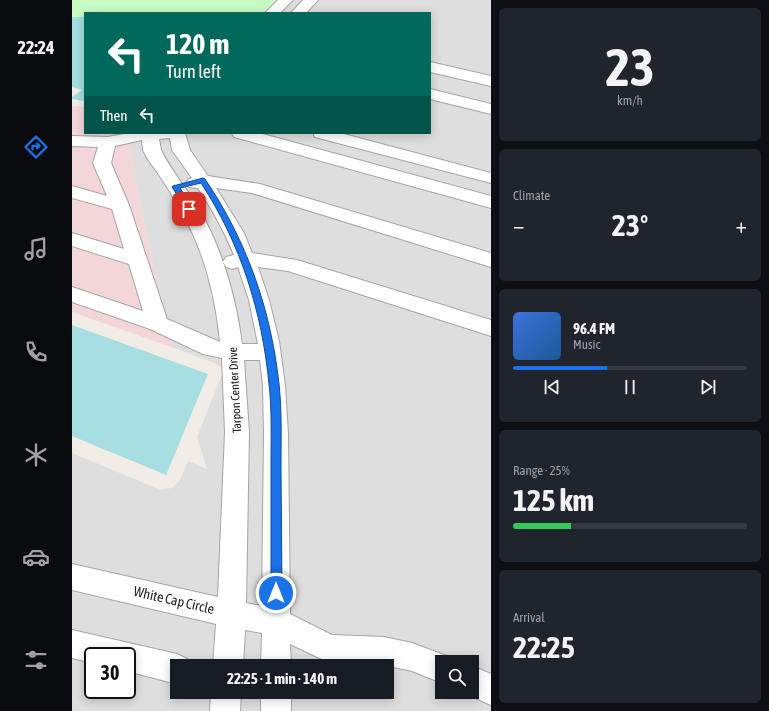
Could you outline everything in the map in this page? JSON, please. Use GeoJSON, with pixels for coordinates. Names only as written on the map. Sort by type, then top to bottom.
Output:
{"type":"FeatureCollection","features":[{"type":"Feature","properties":{"kind":"street"},"geometry":{"type":"LineString","coordinates":[[273,12],[286,0]]}},
{"type":"Feature","properties":{"kind":"street"},"geometry":{"type":"LineString","coordinates":[[299,12],[311,0]]}},
{"type":"Feature","properties":{"kind":"street"},"geometry":{"type":"LineString","coordinates":[[431,67],[491,81]]}},
{"type":"Feature","properties":{"kind":"street"},"geometry":{"type":"LineString","coordinates":[[431,94],[491,109]]}},
{"type":"Feature","properties":{"kind":"street"},"geometry":{"type":"LineString","coordinates":[[72,141],[108,142],[145,134]]}},
{"type":"Feature","properties":{"kind":"street","name":"Tarpon Center Drive"},"geometry":{"type":"LineString","coordinates":[[150,134],[152,150],[156,158],[176,187],[204,237],[215,266],[226,307],[233,352],[237,392],[237,442],[232,614],[229,659]]}},
{"type":"Feature","properties":{"kind":"street"},"geometry":{"type":"LineString","coordinates":[[177,134],[181,150],[218,204],[234,233],[245,259],[259,300],[269,352],[274,385],[276,434],[275,659]]}},
{"type":"Feature","properties":{"kind":"street"},"geometry":{"type":"LineString","coordinates":[[244,134],[491,202]]}},
{"type":"Feature","properties":{"kind":"street"},"geometry":{"type":"LineString","coordinates":[[324,134],[491,178]]}},
{"type":"Feature","properties":{"kind":"street"},"geometry":{"type":"LineString","coordinates":[[108,142],[102,163],[120,205],[158,324]]}},
{"type":"Feature","properties":{"kind":"street"},"geometry":{"type":"LineString","coordinates":[[176,187],[203,181],[254,188],[491,260]]}},
{"type":"Feature","properties":{"kind":"street"},"geometry":{"type":"LineString","coordinates":[[72,192],[120,205]]}},
{"type":"Feature","properties":{"kind":"street"},"geometry":{"type":"LineString","coordinates":[[72,239],[137,260]]}},
{"type":"Feature","properties":{"kind":"street"},"geometry":{"type":"LineString","coordinates":[[215,266],[245,259],[290,265],[491,328]]}},
{"type":"Feature","properties":{"kind":"street"},"geometry":{"type":"LineString","coordinates":[[72,294],[158,324],[211,348],[233,352],[269,352]]}},
{"type":"Feature","properties":{"kind":"street","name":"White Cap Circle"},"geometry":{"type":"LineString","coordinates":[[72,576],[232,614],[276,622],[330,649],[384,651],[412,657],[435,665]]}},
{"type":"Feature","properties":{"kind":"street"},"geometry":{"type":"LineString","coordinates":[[72,644],[85,647]]}},
{"type":"Feature","properties":{"kind":"street"},"geometry":{"type":"LineString","coordinates":[[136,659],[170,667]]}},
{"type":"Feature","properties":{"kind":"street"},"geometry":{"type":"LineString","coordinates":[[479,684],[491,690]]}},
{"type":"Feature","properties":{"kind":"street"},"geometry":{"type":"LineString","coordinates":[[225,711],[226,699]]}},
{"type":"Feature","properties":{"kind":"shaded area"},"geometry":{"type":"Polygon","coordinates":[[[285,0],[491,0],[491,711],[72,711],[72,453],[161,490],[171,488],[179,482],[188,461],[207,469],[197,437],[223,372],[222,368],[215,363],[171,347],[135,180],[128,134],[431,134],[431,12],[273,12],[285,0]]]}},
{"type":"Feature","properties":{"kind":"shaded area"},"geometry":{"type":"Polygon","coordinates":[[[72,106],[84,107],[84,134],[128,134],[135,180],[171,347],[72,312],[72,106]]]}},
{"type":"Feature","properties":{"kind":"green space"},"geometry":{"type":"Polygon","coordinates":[[[72,0],[276,0],[263,12],[84,12],[84,17],[72,17],[72,0]]]}},
{"type":"Feature","properties":{"kind":"water"},"geometry":{"type":"Polygon","coordinates":[[[72,17],[84,17],[84,101],[72,99],[72,97],[82,90],[72,87],[72,17]]]}},
{"type":"Feature","properties":{"kind":"water"},"geometry":{"type":"Polygon","coordinates":[[[72,325],[208,374],[166,475],[72,436],[72,325]]]}},
{"type":"Feature","properties":{"kind":"route"},"geometry":{"type":"LineString","coordinates":[[189,209],[176,187],[203,181],[234,233],[245,259],[259,300],[268,341],[274,385],[276,422],[276,593]]}}]}
